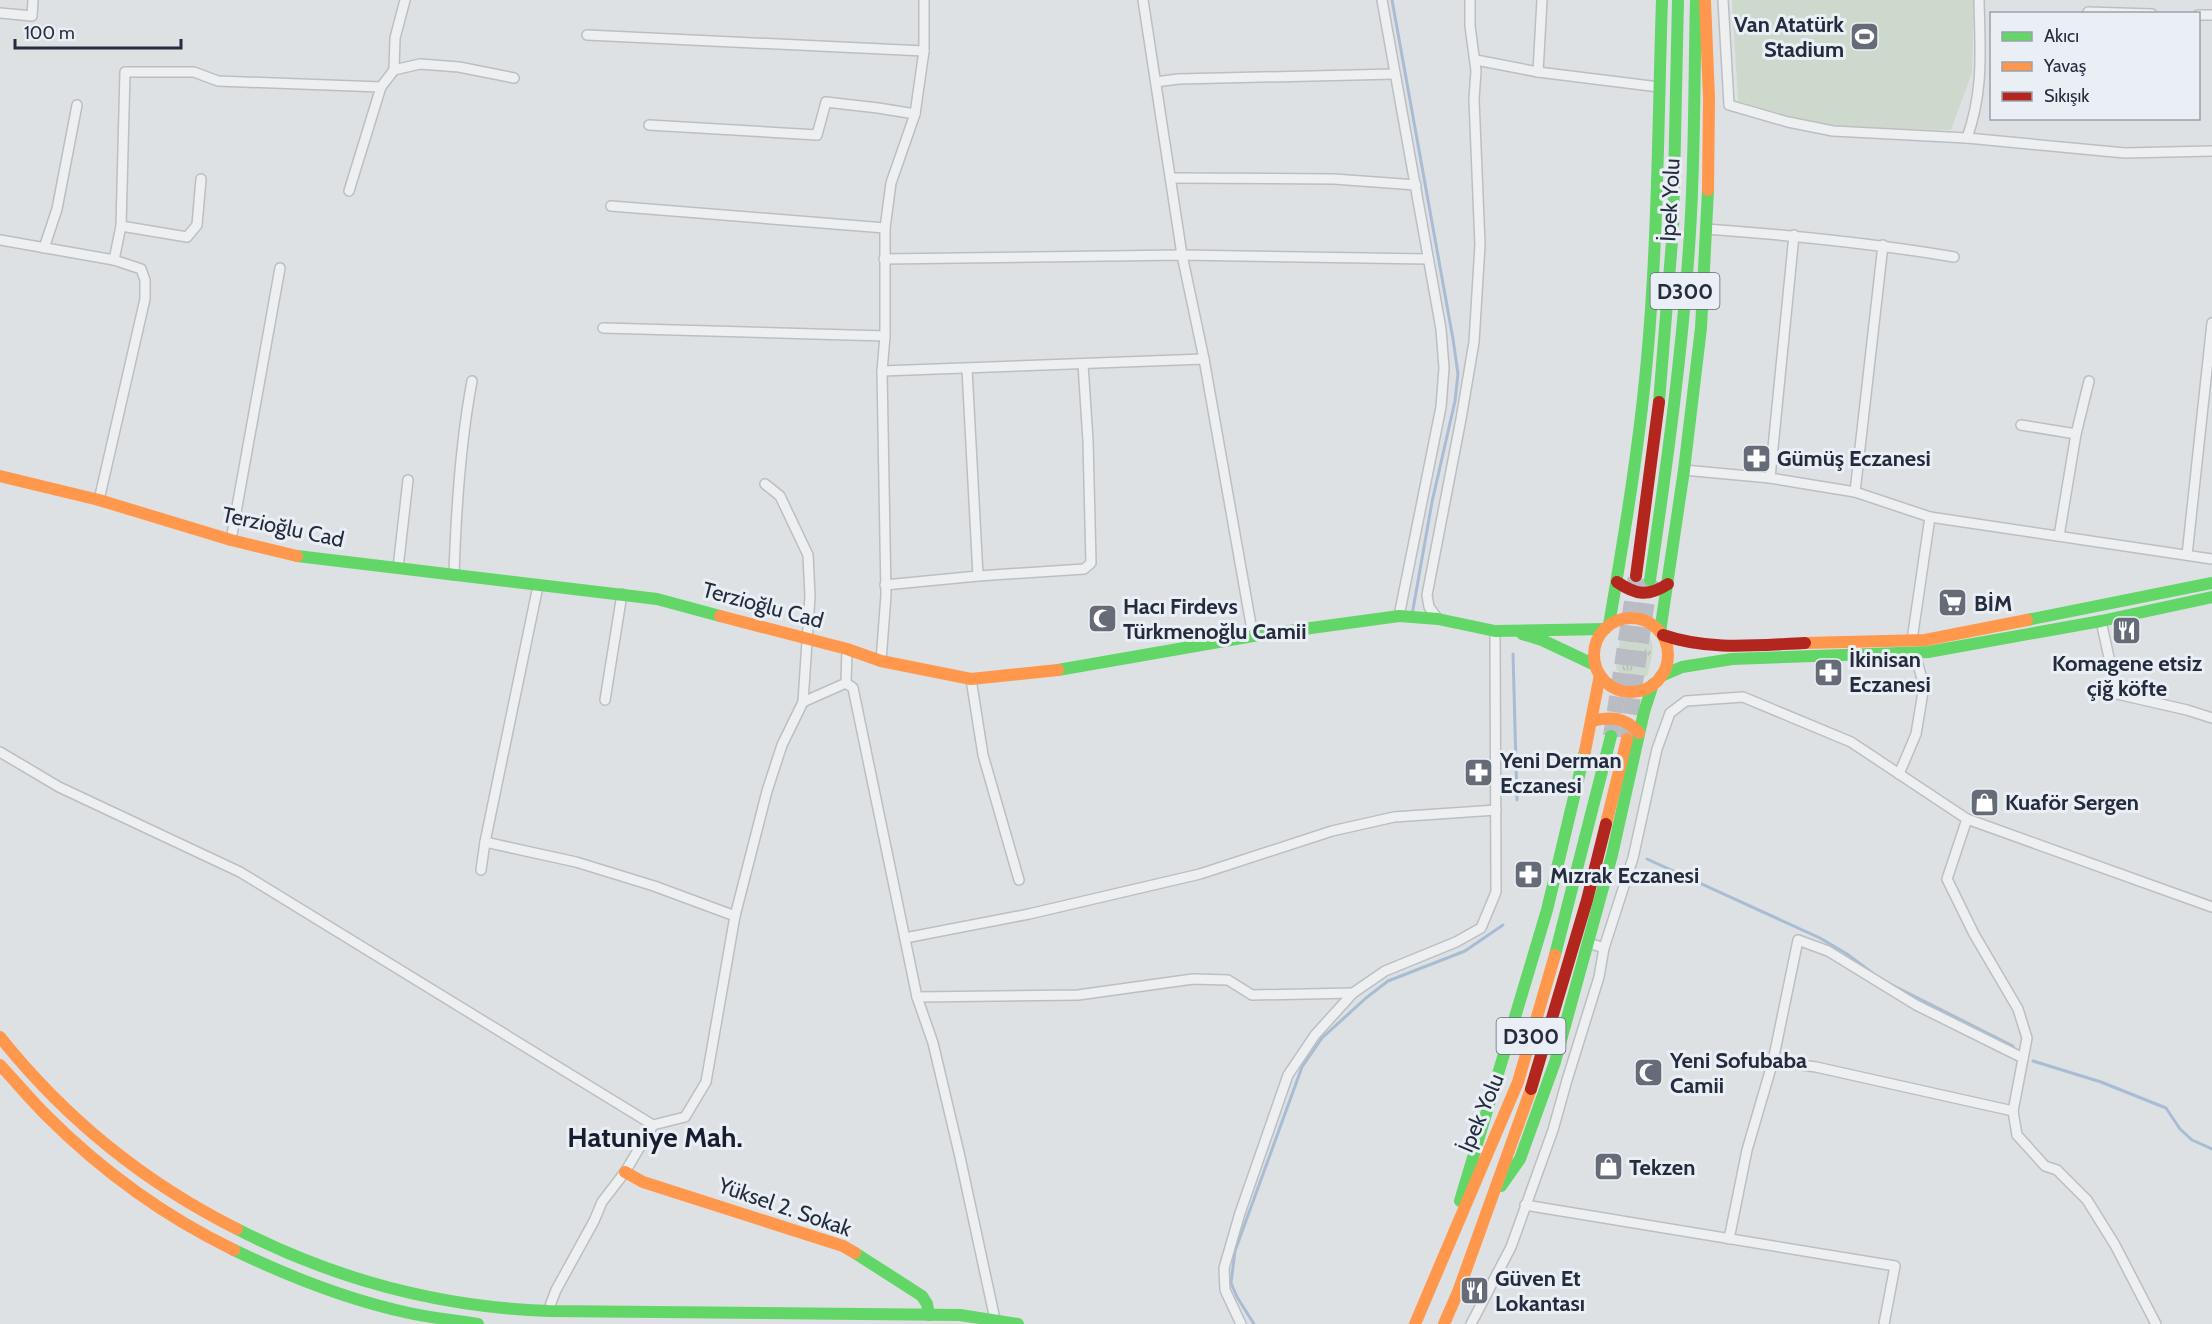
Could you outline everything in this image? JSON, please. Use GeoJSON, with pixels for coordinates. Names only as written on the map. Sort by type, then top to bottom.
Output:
{"type":"FeatureCollection","features":[{"type":"Feature","properties":{"kind":"main road"},"geometry":{"type":"LineString","coordinates":[[1448,1245],[1547,910],[1570,820],[1591,721],[1598,670],[1595,646],[1607,627],[1617,582],[1647,361],[1653,274],[1662,0]]}},
{"type":"Feature","properties":{"kind":"main road","name":"İpek Yolu"},"geometry":{"type":"LineString","coordinates":[[1636,576],[1657,423],[1668,304],[1675,183],[1678,0]]}},
{"type":"Feature","properties":{"kind":"main road","name":"İpek Yolu"},"geometry":{"type":"LineString","coordinates":[[1650,580],[1667,469],[1690,229],[1696,0]]}},
{"type":"Feature","properties":{"kind":"main road"},"geometry":{"type":"LineString","coordinates":[[1492,1199],[1520,1159],[1555,1062],[1612,855],[1639,733],[1657,680],[1668,656],[1662,634],[1701,328],[1709,159],[1705,0]]}},
{"type":"Feature","properties":{"kind":"main road","name":"Terzioğlu Cad"},"geometry":{"type":"LineString","coordinates":[[0,476],[99,500],[231,540],[302,557],[657,599],[847,649],[881,661],[971,679],[1040,673],[1253,636],[1399,616],[1438,619],[1495,631],[1518,632],[1607,627]]}},
{"type":"Feature","properties":{"kind":"main road"},"geometry":{"type":"LineString","coordinates":[[1617,582],[1629,591],[1641,595],[1659,591],[1668,584]]}},
{"type":"Feature","properties":{"kind":"main road"},"geometry":{"type":"LineString","coordinates":[[1607,627],[1619,620],[1642,619],[1652,624],[1662,634],[1680,641],[1711,646],[1926,640],[2212,583]]}},
{"type":"Feature","properties":{"kind":"main road"},"geometry":{"type":"LineString","coordinates":[[1598,670],[1608,684],[1619,690],[1630,692],[1643,690],[1657,680],[1682,668],[1732,659],[1915,654],[2101,621],[2212,597]]}},
{"type":"Feature","properties":{"kind":"main road","name":"Terzioğlu Cad"},"geometry":{"type":"LineString","coordinates":[[1518,632],[1542,640],[1598,670]]}},
{"type":"Feature","properties":{"kind":"main road"},"geometry":{"type":"LineString","coordinates":[[1591,721],[1602,718],[1620,718],[1633,725],[1639,733]]}},
{"type":"Feature","properties":{"kind":"main road","name":"İpek Yolu"},"geometry":{"type":"LineString","coordinates":[[1415,1324],[1518,1082],[1568,910],[1611,736]]}},
{"type":"Feature","properties":{"kind":"main road","name":"İpek Yolu"},"geometry":{"type":"LineString","coordinates":[[1444,1324],[1458,1292],[1538,1071],[1587,900],[1627,739]]}},
{"type":"Feature","properties":{"kind":"main road"},"geometry":{"type":"LineString","coordinates":[[0,1037],[67,1110],[107,1145],[188,1203],[238,1232],[324,1269],[413,1294],[473,1306],[548,1311],[960,1315],[1018,1324]]}},
{"type":"Feature","properties":{"kind":"main road"},"geometry":{"type":"LineString","coordinates":[[0,1065],[37,1106],[81,1147],[133,1191],[177,1221],[260,1264],[321,1288],[419,1314],[478,1324]]}},
{"type":"Feature","properties":{"kind":"main road","name":"Yüksel 2. Sokak"},"geometry":{"type":"LineString","coordinates":[[625,1172],[643,1182],[843,1246],[922,1296],[927,1304],[929,1315]]}},
{"type":"Feature","properties":{"kind":"main road"},"geometry":{"type":"LineString","coordinates":[[1406,1324],[1425,1302]]}},
{"type":"Feature","properties":{"kind":"street"},"geometry":{"type":"LineString","coordinates":[[0,13],[32,16],[33,0]]}},
{"type":"Feature","properties":{"kind":"street"},"geometry":{"type":"LineString","coordinates":[[349,192],[381,87],[394,70],[395,38],[405,0]]}},
{"type":"Feature","properties":{"kind":"street"},"geometry":{"type":"LineString","coordinates":[[881,661],[885,585],[882,371],[885,336],[885,228],[891,183],[915,114],[924,51],[924,0]]}},
{"type":"Feature","properties":{"kind":"street"},"geometry":{"type":"LineString","coordinates":[[1143,0],[1182,255],[1204,359],[1253,636]]}},
{"type":"Feature","properties":{"kind":"street"},"geometry":{"type":"LineString","coordinates":[[1382,0],[1442,339],[1444,368],[1441,407],[1399,616]]}},
{"type":"Feature","properties":{"kind":"street"},"geometry":{"type":"LineString","coordinates":[[1438,619],[1429,608],[1426,595],[1461,419],[1475,320],[1480,245],[1474,99],[1476,60],[1470,26],[1470,0]]}},
{"type":"Feature","properties":{"kind":"street"},"geometry":{"type":"LineString","coordinates":[[1538,72],[1542,0]]}},
{"type":"Feature","properties":{"kind":"street"},"geometry":{"type":"LineString","coordinates":[[1723,0],[1729,105],[1788,122],[1833,131],[1967,138],[2125,153],[2212,151]]}},
{"type":"Feature","properties":{"kind":"street"},"geometry":{"type":"LineString","coordinates":[[1967,138],[1976,114],[1981,77],[1979,0]]}},
{"type":"Feature","properties":{"kind":"street"},"geometry":{"type":"LineString","coordinates":[[587,35],[924,51]]}},
{"type":"Feature","properties":{"kind":"street"},"geometry":{"type":"LineString","coordinates":[[1476,60],[1538,72],[1659,87]]}},
{"type":"Feature","properties":{"kind":"street"},"geometry":{"type":"LineString","coordinates":[[394,70],[420,64],[459,67],[514,78]]}},
{"type":"Feature","properties":{"kind":"street"},"geometry":{"type":"LineString","coordinates":[[114,260],[122,226],[125,72],[194,72],[218,81],[381,87]]}},
{"type":"Feature","properties":{"kind":"street"},"geometry":{"type":"LineString","coordinates":[[1156,82],[1178,79],[1395,74]]}},
{"type":"Feature","properties":{"kind":"street"},"geometry":{"type":"LineString","coordinates":[[649,125],[817,135],[826,102],[915,114]]}},
{"type":"Feature","properties":{"kind":"street"},"geometry":{"type":"LineString","coordinates":[[44,248],[57,209],[77,105]]}},
{"type":"Feature","properties":{"kind":"street"},"geometry":{"type":"LineString","coordinates":[[1172,178],[1334,180],[1416,185]]}},
{"type":"Feature","properties":{"kind":"street"},"geometry":{"type":"LineString","coordinates":[[122,226],[188,237],[196,225],[201,179]]}},
{"type":"Feature","properties":{"kind":"street"},"geometry":{"type":"LineString","coordinates":[[611,206],[885,228]]}},
{"type":"Feature","properties":{"kind":"street"},"geometry":{"type":"LineString","coordinates":[[1706,229],[1794,235],[1883,245],[1953,257]]}},
{"type":"Feature","properties":{"kind":"street"},"geometry":{"type":"LineString","coordinates":[[1770,478],[1794,235]]}},
{"type":"Feature","properties":{"kind":"street"},"geometry":{"type":"LineString","coordinates":[[0,240],[114,260],[141,269],[145,280],[145,299],[99,500]]}},
{"type":"Feature","properties":{"kind":"street"},"geometry":{"type":"LineString","coordinates":[[1855,492],[1883,245]]}},
{"type":"Feature","properties":{"kind":"street"},"geometry":{"type":"LineString","coordinates":[[884,260],[1182,255],[1428,259]]}},
{"type":"Feature","properties":{"kind":"street"},"geometry":{"type":"LineString","coordinates":[[231,540],[280,268]]}},
{"type":"Feature","properties":{"kind":"street"},"geometry":{"type":"LineString","coordinates":[[2187,555],[2212,323]]}},
{"type":"Feature","properties":{"kind":"street"},"geometry":{"type":"LineString","coordinates":[[603,328],[885,336]]}},
{"type":"Feature","properties":{"kind":"street"},"geometry":{"type":"LineString","coordinates":[[882,371],[1204,359]]}},
{"type":"Feature","properties":{"kind":"street"},"geometry":{"type":"LineString","coordinates":[[885,585],[1084,569],[1091,562],[1088,441],[1083,364]]}},
{"type":"Feature","properties":{"kind":"street"},"geometry":{"type":"LineString","coordinates":[[967,369],[978,576]]}},
{"type":"Feature","properties":{"kind":"street"},"geometry":{"type":"LineString","coordinates":[[454,575],[456,505],[462,440],[472,381]]}},
{"type":"Feature","properties":{"kind":"street"},"geometry":{"type":"LineString","coordinates":[[2060,536],[2076,434],[2089,381]]}},
{"type":"Feature","properties":{"kind":"street"},"geometry":{"type":"LineString","coordinates":[[2020,424],[2076,434]]}},
{"type":"Feature","properties":{"kind":"street"},"geometry":{"type":"LineString","coordinates":[[1684,470],[1770,478],[1855,492],[1930,517],[2212,559]]}},
{"type":"Feature","properties":{"kind":"street"},"geometry":{"type":"LineString","coordinates":[[398,568],[408,480]]}},
{"type":"Feature","properties":{"kind":"street"},"geometry":{"type":"LineString","coordinates":[[548,1311],[556,1290],[602,1202],[625,1172],[653,1125],[685,1117],[706,1082],[735,916],[782,745],[803,702],[810,596],[808,555],[780,496],[765,484]]}},
{"type":"Feature","properties":{"kind":"street"},"geometry":{"type":"LineString","coordinates":[[1912,640],[1930,517]]}},
{"type":"Feature","properties":{"kind":"street"},"geometry":{"type":"LineString","coordinates":[[481,870],[538,586]]}},
{"type":"Feature","properties":{"kind":"street"},"geometry":{"type":"LineString","coordinates":[[605,700],[622,594]]}},
{"type":"Feature","properties":{"kind":"street"},"geometry":{"type":"LineString","coordinates":[[2101,621],[2117,694],[2212,718]]}},
{"type":"Feature","properties":{"kind":"street"},"geometry":{"type":"LineString","coordinates":[[1241,1324],[1225,1290],[1224,1268],[1240,1213],[1288,1075],[1315,1035],[1353,993],[1385,971],[1456,942],[1481,928],[1496,892],[1495,631]]}},
{"type":"Feature","properties":{"kind":"street"},"geometry":{"type":"LineString","coordinates":[[846,683],[847,649]]}},
{"type":"Feature","properties":{"kind":"street"},"geometry":{"type":"LineString","coordinates":[[1899,774],[1916,734],[1924,686],[1915,654]]}},
{"type":"Feature","properties":{"kind":"street"},"geometry":{"type":"LineString","coordinates":[[971,679],[983,755],[1019,880]]}},
{"type":"Feature","properties":{"kind":"street"},"geometry":{"type":"LineString","coordinates":[[803,702],[846,683]]}},
{"type":"Feature","properties":{"kind":"street"},"geometry":{"type":"LineString","coordinates":[[846,683],[853,688],[917,996],[935,1054],[996,1322]]}},
{"type":"Feature","properties":{"kind":"street"},"geometry":{"type":"LineString","coordinates":[[1471,1324],[1511,1247],[1553,1130],[1566,1080],[1599,977],[1604,948],[1633,858],[1657,749],[1670,713],[1686,701],[1743,697],[1851,742],[1967,819],[2212,907]]}},
{"type":"Feature","properties":{"kind":"street"},"geometry":{"type":"LineString","coordinates":[[0,752],[59,787],[240,872],[653,1125]]}},
{"type":"Feature","properties":{"kind":"street"},"geometry":{"type":"LineString","coordinates":[[905,938],[1029,914],[1200,874],[1332,831],[1394,817],[1496,810]]}},
{"type":"Feature","properties":{"kind":"street"},"geometry":{"type":"LineString","coordinates":[[1967,819],[1947,879],[1974,934],[2018,1009],[2027,1038],[2013,1112],[2017,1135],[2045,1166],[2057,1170],[2086,1200],[2115,1245],[2156,1324]]}},
{"type":"Feature","properties":{"kind":"street"},"geometry":{"type":"LineString","coordinates":[[485,842],[576,862],[654,886],[735,916]]}},
{"type":"Feature","properties":{"kind":"street"},"geometry":{"type":"LineString","coordinates":[[1730,1239],[1747,1150],[1773,1061],[1798,939],[1828,951],[1916,1005],[2023,1058]]}},
{"type":"Feature","properties":{"kind":"street"},"geometry":{"type":"LineString","coordinates":[[1589,943],[1604,948]]}},
{"type":"Feature","properties":{"kind":"street"},"geometry":{"type":"LineString","coordinates":[[917,996],[1078,994],[1193,979],[1228,980],[1252,995],[1353,993]]}},
{"type":"Feature","properties":{"kind":"street"},"geometry":{"type":"LineString","coordinates":[[1773,1061],[1816,1067],[2013,1112]]}},
{"type":"Feature","properties":{"kind":"street"},"geometry":{"type":"LineString","coordinates":[[1525,1205],[1895,1266],[1884,1324]]}},
{"type":"Feature","properties":{"kind":"green space"},"geometry":{"type":"Polygon","coordinates":[[[1732,0],[1974,0],[1972,73],[1951,130],[1894,129],[1884,132],[1830,128],[1738,101],[1732,0]]]}},
{"type":"Feature","properties":{"kind":"green space"},"geometry":{"type":"Polygon","coordinates":[[[1626,633],[1645,635],[1652,644],[1648,675],[1643,678],[1635,680],[1627,678],[1616,669],[1620,636],[1626,633]]]}},
{"type":"Feature","properties":{"kind":"waterway"},"geometry":{"type":"LineString","coordinates":[[1392,0],[1458,374],[1455,401],[1432,502],[1412,615]]}},
{"type":"Feature","properties":{"kind":"waterway"},"geometry":{"type":"LineString","coordinates":[[1513,654],[1517,800]]}},
{"type":"Feature","properties":{"kind":"waterway"},"geometry":{"type":"LineString","coordinates":[[1647,859],[1820,938],[1875,975]]}},
{"type":"Feature","properties":{"kind":"waterway"},"geometry":{"type":"LineString","coordinates":[[1254,1324],[1231,1283],[1235,1251],[1302,1067],[1322,1038],[1388,981],[1465,951],[1503,925]]}},
{"type":"Feature","properties":{"kind":"waterway"},"geometry":{"type":"LineString","coordinates":[[1888,983],[2013,1046]]}},
{"type":"Feature","properties":{"kind":"waterway"},"geometry":{"type":"LineString","coordinates":[[2033,1061],[2101,1082],[2166,1108],[2180,1129],[2192,1140],[2212,1149]]}},
{"type":"Feature","properties":{"kind":"tunnel"},"geometry":{"type":"LineString","coordinates":[[1611,736],[1636,576]]}},
{"type":"Feature","properties":{"kind":"tunnel"},"geometry":{"type":"LineString","coordinates":[[1627,738],[1650,580]]}},
{"type":"Feature","properties":{"kind":"traffic: fast"},"geometry":{"type":"LineString","coordinates":[[1609,625],[1626,526],[1644,392],[1651,314],[1656,225],[1662,0]]}},
{"type":"Feature","properties":{"kind":"traffic: fast"},"geometry":{"type":"LineString","coordinates":[[1659,402],[1673,229],[1678,0]]}},
{"type":"Feature","properties":{"kind":"traffic: fast"},"geometry":{"type":"LineString","coordinates":[[1650,580],[1674,406],[1687,276],[1693,174],[1696,0]]}},
{"type":"Feature","properties":{"kind":"traffic: fast"},"geometry":{"type":"LineString","coordinates":[[1660,632],[1684,470],[1701,328],[1708,190]]}},
{"type":"Feature","properties":{"kind":"traffic: fast"},"geometry":{"type":"LineString","coordinates":[[297,556],[657,599],[720,616]]}},
{"type":"Feature","properties":{"kind":"traffic: fast"},"geometry":{"type":"LineString","coordinates":[[2027,620],[2212,583]]}},
{"type":"Feature","properties":{"kind":"traffic: fast"},"geometry":{"type":"LineString","coordinates":[[1661,676],[1682,667],[1732,659],[1928,652],[2101,621],[2212,597]]}},
{"type":"Feature","properties":{"kind":"traffic: fast"},"geometry":{"type":"LineString","coordinates":[[1058,670],[1253,636],[1399,616],[1438,619],[1495,631],[1605,629]]}},
{"type":"Feature","properties":{"kind":"traffic: fast"},"geometry":{"type":"LineString","coordinates":[[1522,634],[1542,640],[1595,665]]}},
{"type":"Feature","properties":{"kind":"traffic: fast"},"geometry":{"type":"LineString","coordinates":[[1501,1186],[1520,1159],[1555,1062],[1612,855],[1644,712],[1653,684]]}},
{"type":"Feature","properties":{"kind":"traffic: fast"},"geometry":{"type":"LineString","coordinates":[[1555,955],[1611,736]]}},
{"type":"Feature","properties":{"kind":"traffic: fast"},"geometry":{"type":"LineString","coordinates":[[1460,1201],[1547,910],[1585,751]]}},
{"type":"Feature","properties":{"kind":"traffic: fast"},"geometry":{"type":"LineString","coordinates":[[237,1229],[274,1247],[349,1276],[467,1304],[548,1311],[960,1315],[1018,1324]]}},
{"type":"Feature","properties":{"kind":"traffic: fast"},"geometry":{"type":"LineString","coordinates":[[234,1250],[298,1278],[386,1308],[478,1324]]}},
{"type":"Feature","properties":{"kind":"traffic: fast"},"geometry":{"type":"LineString","coordinates":[[855,1253],[922,1296],[927,1304],[929,1315]]}},
{"type":"Feature","properties":{"kind":"traffic: slow"},"geometry":{"type":"LineString","coordinates":[[1705,0],[1709,99],[1708,190]]}},
{"type":"Feature","properties":{"kind":"traffic: slow"},"geometry":{"type":"LineString","coordinates":[[0,476],[99,500],[231,540],[297,556]]}},
{"type":"Feature","properties":{"kind":"traffic: slow"},"geometry":{"type":"LineString","coordinates":[[720,616],[847,649],[881,661],[971,679],[1058,670]]}},
{"type":"Feature","properties":{"kind":"traffic: slow"},"geometry":{"type":"LineString","coordinates":[[1631,618],[1645,621],[1657,629],[1665,641],[1668,655],[1665,669],[1657,681],[1645,689],[1631,692],[1617,689],[1605,681],[1597,669],[1594,655],[1597,641],[1605,629],[1617,621],[1631,618]]}},
{"type":"Feature","properties":{"kind":"traffic: slow"},"geometry":{"type":"LineString","coordinates":[[1805,643],[1925,640],[2027,620]]}},
{"type":"Feature","properties":{"kind":"traffic: slow"},"geometry":{"type":"LineString","coordinates":[[1585,751],[1600,675]]}},
{"type":"Feature","properties":{"kind":"traffic: slow"},"geometry":{"type":"LineString","coordinates":[[1591,721],[1617,719],[1639,733]]}},
{"type":"Feature","properties":{"kind":"traffic: slow"},"geometry":{"type":"LineString","coordinates":[[1606,824],[1627,739]]}},
{"type":"Feature","properties":{"kind":"traffic: slow"},"geometry":{"type":"LineString","coordinates":[[1415,1324],[1518,1082],[1555,955]]}},
{"type":"Feature","properties":{"kind":"traffic: slow"},"geometry":{"type":"LineString","coordinates":[[0,1037],[51,1094],[108,1146],[170,1191],[237,1229]]}},
{"type":"Feature","properties":{"kind":"traffic: slow"},"geometry":{"type":"LineString","coordinates":[[0,1065],[47,1116],[89,1155],[159,1207],[234,1250]]}},
{"type":"Feature","properties":{"kind":"traffic: slow"},"geometry":{"type":"LineString","coordinates":[[1444,1324],[1458,1292],[1531,1089]]}},
{"type":"Feature","properties":{"kind":"traffic: slow"},"geometry":{"type":"LineString","coordinates":[[625,1172],[643,1182],[843,1246],[855,1253]]}},
{"type":"Feature","properties":{"kind":"traffic: jam"},"geometry":{"type":"LineString","coordinates":[[1636,576],[1659,402]]}},
{"type":"Feature","properties":{"kind":"traffic: jam"},"geometry":{"type":"LineString","coordinates":[[1617,582],[1630,590],[1642,593],[1654,591],[1668,584]]}},
{"type":"Feature","properties":{"kind":"traffic: jam"},"geometry":{"type":"LineString","coordinates":[[1663,635],[1715,645],[1805,643]]}},
{"type":"Feature","properties":{"kind":"traffic: jam"},"geometry":{"type":"LineString","coordinates":[[1531,1089],[1587,900],[1606,824]]}},
{"type":"Feature","properties":{"kind":"place","name":"Van Atatürk Stadium"},"geometry":{"type":"Point","coordinates":[1865,37]}},
{"type":"Feature","properties":{"kind":"place","name":"Gümüş Eczanesi"},"geometry":{"type":"Point","coordinates":[1756,458]}},
{"type":"Feature","properties":{"kind":"place","name":"BİM"},"geometry":{"type":"Point","coordinates":[1953,603]}},
{"type":"Feature","properties":{"kind":"place","name":"Hacı Firdevs Türkmenoğlu Camii"},"geometry":{"type":"Point","coordinates":[1102,619]}},
{"type":"Feature","properties":{"kind":"place","name":"Komagene etsiz çiğ köfte"},"geometry":{"type":"Point","coordinates":[2127,631]}},
{"type":"Feature","properties":{"kind":"place","name":"İkinisan Eczanesi"},"geometry":{"type":"Point","coordinates":[1828,672]}},
{"type":"Feature","properties":{"kind":"place","name":"Yeni Derman Eczanesi"},"geometry":{"type":"Point","coordinates":[1479,773]}},
{"type":"Feature","properties":{"kind":"place","name":"Kuaför Sergen"},"geometry":{"type":"Point","coordinates":[1984,802]}},
{"type":"Feature","properties":{"kind":"place","name":"Mızrak Eczanesi"},"geometry":{"type":"Point","coordinates":[1529,875]}},
{"type":"Feature","properties":{"kind":"place","name":"Yeni Sofubaba Camii"},"geometry":{"type":"Point","coordinates":[1649,1073]}},
{"type":"Feature","properties":{"kind":"place","name":"Tekzen"},"geometry":{"type":"Point","coordinates":[1608,1167]}},
{"type":"Feature","properties":{"kind":"place","name":"Güven Et Lokantası"},"geometry":{"type":"Point","coordinates":[1474,1291]}},
{"type":"Feature","properties":{"kind":"district","name":"Hatuniye Mah."},"geometry":{"type":"Point","coordinates":[655,1137]}}]}
